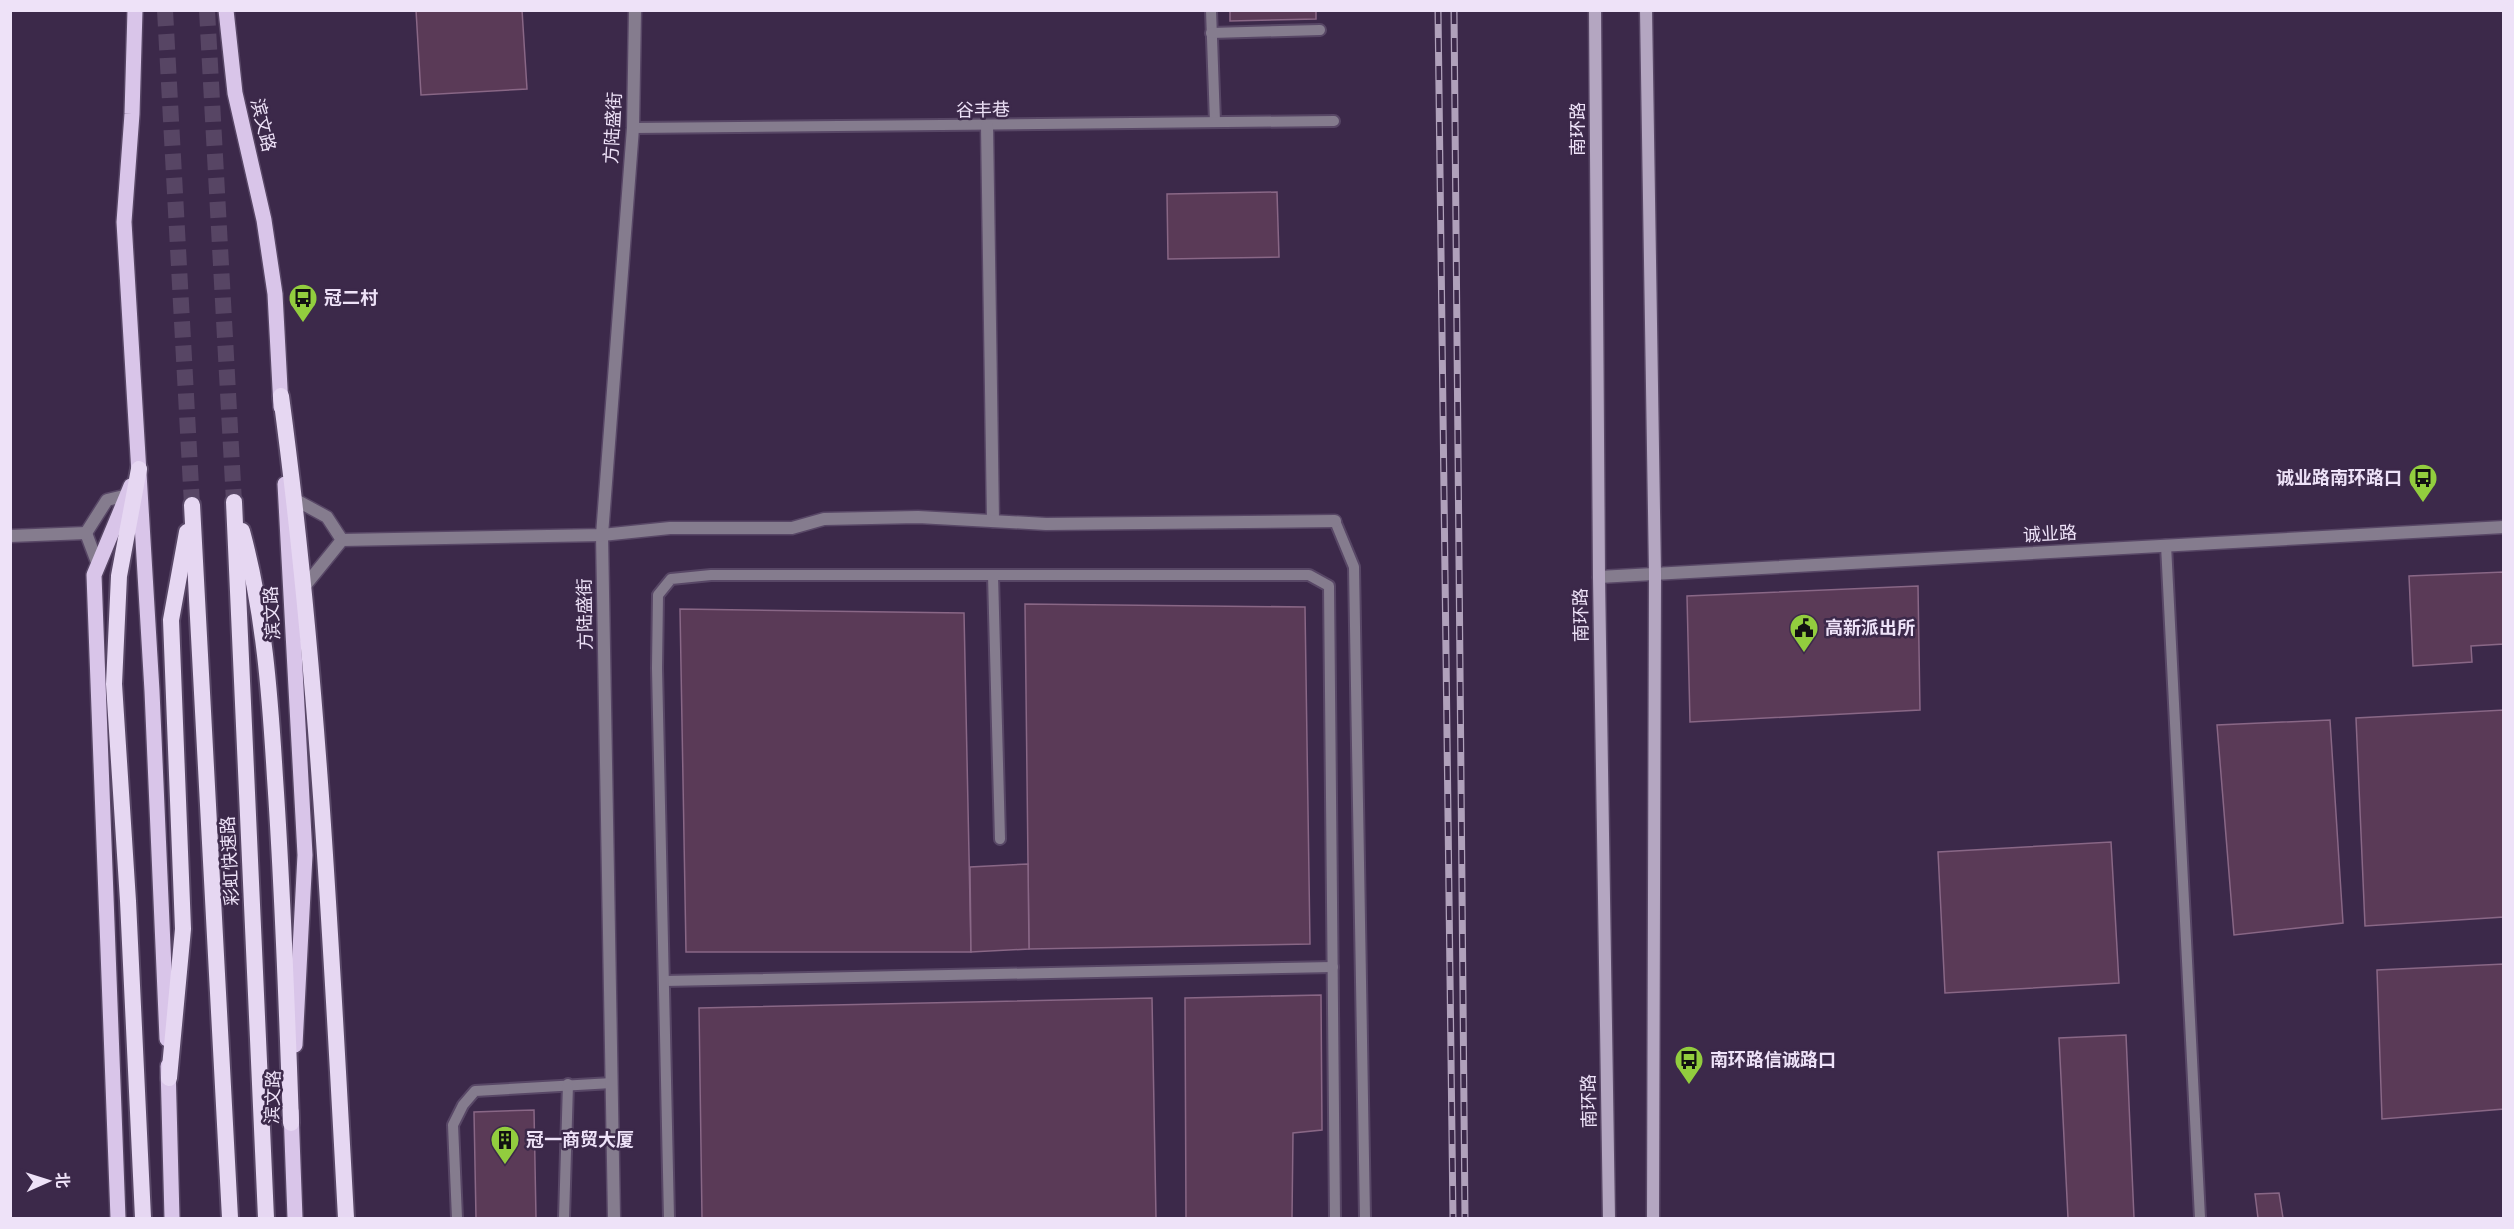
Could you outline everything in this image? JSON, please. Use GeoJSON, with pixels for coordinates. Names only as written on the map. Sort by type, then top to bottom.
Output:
{"type":"FeatureCollection","features":[{"type":"Feature","properties":{"kind":"highway"},"geometry":{"type":"LineString","coordinates":[[280,396],[304,587],[328,900],[346,1218]]}},
{"type":"Feature","properties":{"kind":"highway"},"geometry":{"type":"LineString","coordinates":[[139,470],[119,576],[114,684],[128,901],[143,1218]]}},
{"type":"Feature","properties":{"kind":"highway","name":"彩虹快速路"},"geometry":{"type":"LineString","coordinates":[[266,1218],[234,502],[254,574],[268,673],[281,864],[291,1123]]}},
{"type":"Feature","properties":{"kind":"highway","name":"彩虹快速路"},"geometry":{"type":"LineString","coordinates":[[169,1078],[183,929],[171,620],[192,505],[230,1218]]}},
{"type":"Feature","properties":{"kind":"main road"},"geometry":{"type":"LineString","coordinates":[[135,10],[132,114],[124,222],[153,703],[169,1078],[169,1167],[172,1218]]}},
{"type":"Feature","properties":{"kind":"main road","name":"滨文路"},"geometry":{"type":"LineString","coordinates":[[226,10],[235,93],[260,200],[275,294],[304,855],[291,1123],[295,1218]]}},
{"type":"Feature","properties":{"kind":"main road","name":"南环路"},"geometry":{"type":"LineString","coordinates":[[1595,10],[1599,577],[1609,1218]]}},
{"type":"Feature","properties":{"kind":"main road"},"geometry":{"type":"LineString","coordinates":[[1646,10],[1655,574],[1653,1218]]}},
{"type":"Feature","properties":{"kind":"main road"},"geometry":{"type":"LineString","coordinates":[[118,1218],[94,575],[139,470]]}},
{"type":"Feature","properties":{"kind":"street","name":"方陆盛街"},"geometry":{"type":"LineString","coordinates":[[614,1218],[602,535],[633,128],[635,10]]}},
{"type":"Feature","properties":{"kind":"street"},"geometry":{"type":"LineString","coordinates":[[987,126],[993,521]]}},
{"type":"Feature","properties":{"kind":"street"},"geometry":{"type":"LineString","coordinates":[[86,533],[107,500],[128,495]]}},
{"type":"Feature","properties":{"kind":"street"},"geometry":{"type":"LineString","coordinates":[[294,499],[327,517],[342,540]]}},
{"type":"Feature","properties":{"kind":"street"},"geometry":{"type":"LineString","coordinates":[[304,587],[342,540],[602,535],[670,528],[792,528],[824,519],[918,517],[1046,524],[1335,520]]}},
{"type":"Feature","properties":{"kind":"street","name":"诚业路"},"geometry":{"type":"LineString","coordinates":[[1599,577],[2504,527]]}},
{"type":"Feature","properties":{"kind":"street"},"geometry":{"type":"LineString","coordinates":[[10,536],[86,533]]}},
{"type":"Feature","properties":{"kind":"street"},"geometry":{"type":"LineString","coordinates":[[86,533],[98,565]]}},
{"type":"Feature","properties":{"kind":"lane"},"geometry":{"type":"LineString","coordinates":[[1211,10],[1215,122]]}},
{"type":"Feature","properties":{"kind":"lane"},"geometry":{"type":"LineString","coordinates":[[1211,33],[1320,30]]}},
{"type":"Feature","properties":{"kind":"lane","name":"谷丰巷"},"geometry":{"type":"LineString","coordinates":[[633,128],[1334,121]]}},
{"type":"Feature","properties":{"kind":"lane"},"geometry":{"type":"LineString","coordinates":[[1335,520],[1354,567],[1365,1218]]}},
{"type":"Feature","properties":{"kind":"lane"},"geometry":{"type":"LineString","coordinates":[[2166,545],[2200,1218]]}},
{"type":"Feature","properties":{"kind":"lane"},"geometry":{"type":"LineString","coordinates":[[669,1218],[657,658],[658,595],[671,579],[711,575],[1309,575],[1329,586],[1335,1218]]}},
{"type":"Feature","properties":{"kind":"lane"},"geometry":{"type":"LineString","coordinates":[[993,575],[1000,839]]}},
{"type":"Feature","properties":{"kind":"lane"},"geometry":{"type":"LineString","coordinates":[[664,981],[1333,967]]}},
{"type":"Feature","properties":{"kind":"lane"},"geometry":{"type":"LineString","coordinates":[[457,1218],[453,1125],[463,1105],[475,1091],[612,1083]]}},
{"type":"Feature","properties":{"kind":"lane"},"geometry":{"type":"LineString","coordinates":[[564,1218],[567,1084]]}},
{"type":"Feature","properties":{"kind":"building"},"geometry":{"type":"Polygon","coordinates":[[[416,10],[522,10],[527,89],[421,95],[416,10]]]}},
{"type":"Feature","properties":{"kind":"building"},"geometry":{"type":"Polygon","coordinates":[[[1230,10],[1316,10],[1316,19],[1230,21],[1230,10]]]}},
{"type":"Feature","properties":{"kind":"building"},"geometry":{"type":"Polygon","coordinates":[[[1277,192],[1279,257],[1168,259],[1167,194],[1277,192]]]}},
{"type":"Feature","properties":{"kind":"building"},"geometry":{"type":"Polygon","coordinates":[[[2504,572],[2504,644],[2471,646],[2472,662],[2413,666],[2409,576],[2504,572]]]}},
{"type":"Feature","properties":{"kind":"building","name":"高新派出所"},"geometry":{"type":"Polygon","coordinates":[[[1918,586],[1920,710],[1690,722],[1687,596],[1918,586]]]}},
{"type":"Feature","properties":{"kind":"building"},"geometry":{"type":"Polygon","coordinates":[[[1025,604],[1305,607],[1310,944],[1029,949],[1025,604]]]}},
{"type":"Feature","properties":{"kind":"building"},"geometry":{"type":"Polygon","coordinates":[[[680,609],[964,613],[971,952],[686,952],[680,609]]]}},
{"type":"Feature","properties":{"kind":"building"},"geometry":{"type":"Polygon","coordinates":[[[2504,710],[2504,917],[2365,926],[2356,718],[2504,710]]]}},
{"type":"Feature","properties":{"kind":"building"},"geometry":{"type":"Polygon","coordinates":[[[2330,720],[2343,923],[2234,935],[2217,725],[2330,720]]]}},
{"type":"Feature","properties":{"kind":"building"},"geometry":{"type":"Polygon","coordinates":[[[2111,842],[2119,983],[1945,993],[1938,852],[2111,842]]]}},
{"type":"Feature","properties":{"kind":"building"},"geometry":{"type":"Polygon","coordinates":[[[1028,864],[1029,949],[971,952],[970,867],[1028,864]]]}},
{"type":"Feature","properties":{"kind":"building"},"geometry":{"type":"Polygon","coordinates":[[[2504,964],[2504,1109],[2382,1119],[2377,970],[2504,964]]]}},
{"type":"Feature","properties":{"kind":"building"},"geometry":{"type":"Polygon","coordinates":[[[1321,995],[1322,1130],[1293,1133],[1292,1218],[1186,1218],[1185,998],[1321,995]]]}},
{"type":"Feature","properties":{"kind":"building"},"geometry":{"type":"Polygon","coordinates":[[[1152,998],[1156,1218],[702,1218],[699,1008],[1152,998]]]}},
{"type":"Feature","properties":{"kind":"building"},"geometry":{"type":"Polygon","coordinates":[[[2126,1035],[2134,1218],[2068,1218],[2059,1038],[2126,1035]]]}},
{"type":"Feature","properties":{"kind":"building","name":"冠一商贸大厦"},"geometry":{"type":"Polygon","coordinates":[[[534,1110],[536,1218],[476,1218],[474,1112],[534,1110]]]}},
{"type":"Feature","properties":{"kind":"building"},"geometry":{"type":"Polygon","coordinates":[[[2279,1193],[2283,1218],[2258,1218],[2255,1194],[2279,1193]]]}},
{"type":"Feature","properties":{"kind":"tunnel"},"geometry":{"type":"LineString","coordinates":[[165,10],[192,505]]}},
{"type":"Feature","properties":{"kind":"tunnel"},"geometry":{"type":"LineString","coordinates":[[207,10],[234,502]]}},
{"type":"Feature","properties":{"kind":"railway"},"geometry":{"type":"LineString","coordinates":[[1438,10],[1453,1218]]}},
{"type":"Feature","properties":{"kind":"railway"},"geometry":{"type":"LineString","coordinates":[[1454,10],[1465,1218]]}},
{"type":"Feature","properties":{"kind":"place","name":"冠二村"},"geometry":{"type":"Point","coordinates":[303,324]}},
{"type":"Feature","properties":{"kind":"place","name":"诚业路南环路口"},"geometry":{"type":"Point","coordinates":[2423,504]}},
{"type":"Feature","properties":{"kind":"place","name":"高新派出所"},"geometry":{"type":"Point","coordinates":[1804,654]}},
{"type":"Feature","properties":{"kind":"place","name":"南环路信诚路口"},"geometry":{"type":"Point","coordinates":[1689,1086]}},
{"type":"Feature","properties":{"kind":"place","name":"冠一商贸大厦"},"geometry":{"type":"Point","coordinates":[505,1166]}}]}
